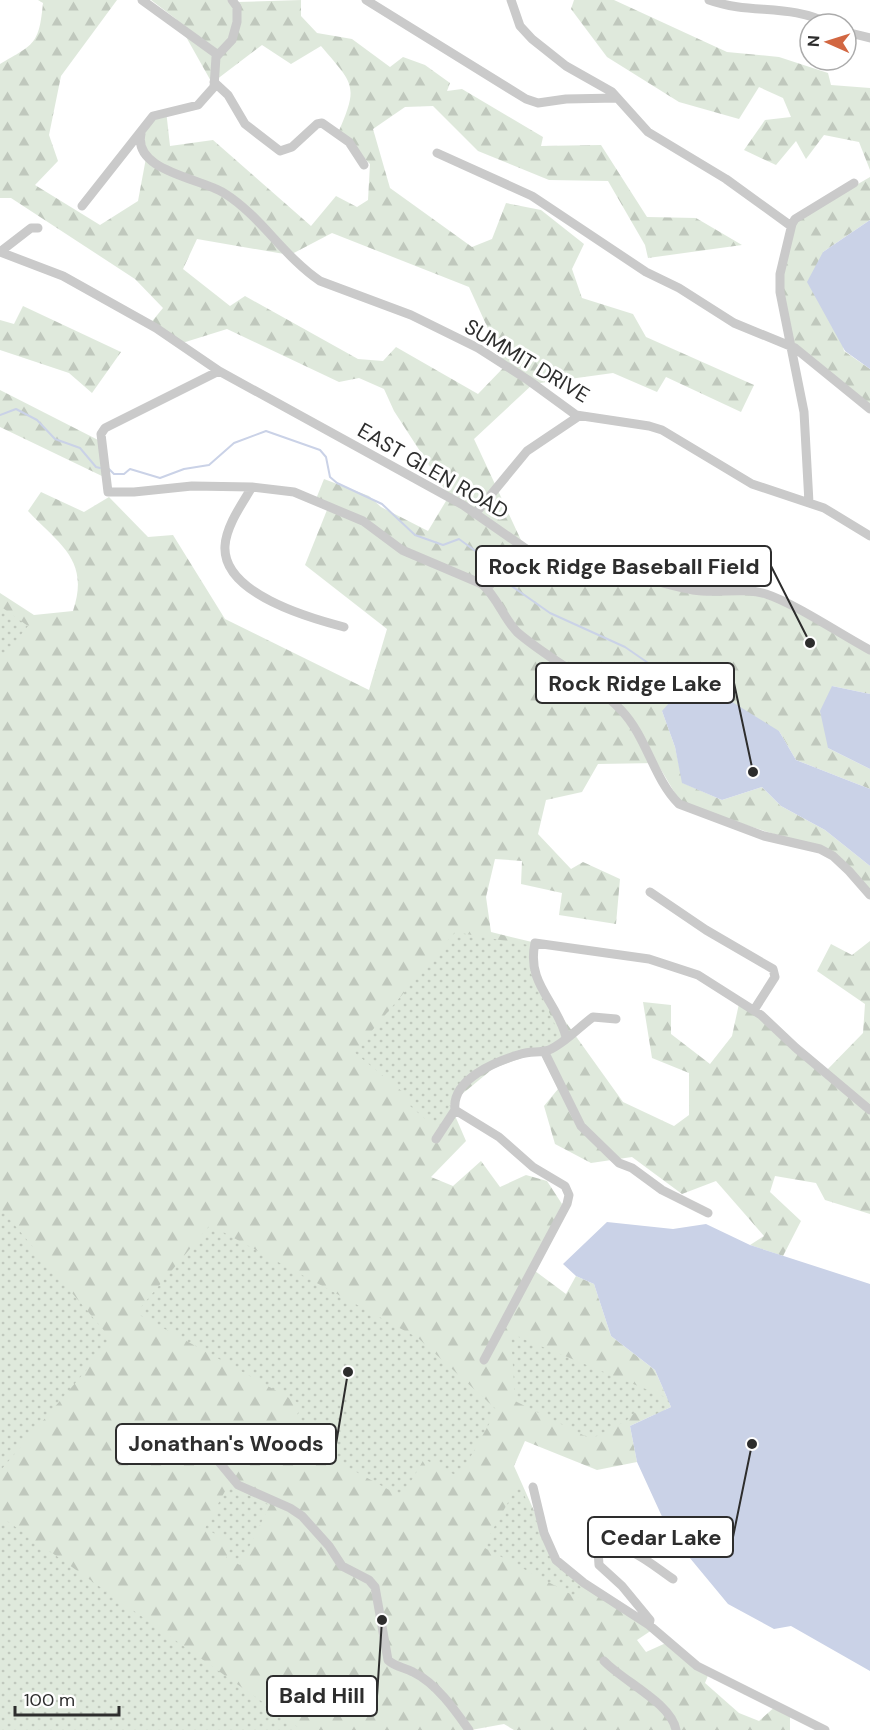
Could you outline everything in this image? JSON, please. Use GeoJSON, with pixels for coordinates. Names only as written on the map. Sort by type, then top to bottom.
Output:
{"type":"FeatureCollection","features":[{"type":"Feature","properties":{"kind":"street"},"geometry":{"type":"LineString","coordinates":[[142,0],[218,55]]}},
{"type":"Feature","properties":{"kind":"street"},"geometry":{"type":"LineString","coordinates":[[82,206],[153,116],[198,105],[214,87],[213,68],[218,55],[232,39],[237,22],[237,7],[232,0]]}},
{"type":"Feature","properties":{"kind":"street"},"geometry":{"type":"LineString","coordinates":[[366,0],[526,99],[538,103],[566,99],[617,98]]}},
{"type":"Feature","properties":{"kind":"street"},"geometry":{"type":"LineString","coordinates":[[511,0],[520,26],[532,39],[566,66],[603,85],[648,132],[726,179],[791,226]]}},
{"type":"Feature","properties":{"kind":"street"},"geometry":{"type":"LineString","coordinates":[[710,0],[729,7],[787,5],[803,12]]}},
{"type":"Feature","properties":{"kind":"street"},"geometry":{"type":"LineString","coordinates":[[214,82],[228,95],[244,124],[280,151],[292,147],[317,124],[322,123],[349,142],[364,165]]}},
{"type":"Feature","properties":{"kind":"street","name":"SUMMIT DRIVE"},"geometry":{"type":"LineString","coordinates":[[141,134],[139,144],[142,154],[174,174],[223,193],[268,231],[308,273],[367,300],[411,315],[477,348],[579,416],[662,430],[752,484],[824,508],[870,536]]}},
{"type":"Feature","properties":{"kind":"street"},"geometry":{"type":"LineString","coordinates":[[437,153],[532,196],[646,272],[679,288],[734,323],[791,346],[870,409]]}},
{"type":"Feature","properties":{"kind":"street"},"geometry":{"type":"LineString","coordinates":[[809,503],[804,412],[783,310],[780,274],[791,226],[802,214],[854,183]]}},
{"type":"Feature","properties":{"kind":"street"},"geometry":{"type":"LineString","coordinates":[[0,252],[32,228],[38,228]]}},
{"type":"Feature","properties":{"kind":"street","name":"EAST GLEN ROAD"},"geometry":{"type":"LineString","coordinates":[[0,252],[63,276],[156,328],[219,370],[435,489],[542,560]]}},
{"type":"Feature","properties":{"kind":"street"},"geometry":{"type":"LineString","coordinates":[[219,370],[105,428],[102,434],[108,492],[134,492],[192,486],[252,487],[294,492],[363,521],[402,550],[490,584],[504,618],[517,632],[622,710],[647,748],[670,794],[679,804],[764,836],[820,849],[833,856],[870,896]]}},
{"type":"Feature","properties":{"kind":"street"},"geometry":{"type":"LineString","coordinates":[[475,514],[527,451],[579,416]]}},
{"type":"Feature","properties":{"kind":"street"},"geometry":{"type":"LineString","coordinates":[[252,487],[226,537],[226,556],[232,568],[262,598],[344,627]]}},
{"type":"Feature","properties":{"kind":"street"},"geometry":{"type":"LineString","coordinates":[[490,584],[502,573],[542,560],[585,562],[652,582],[696,591],[765,594],[870,650]]}},
{"type":"Feature","properties":{"kind":"street"},"geometry":{"type":"LineString","coordinates":[[650,892],[706,930],[773,969],[775,977],[754,1010]]}},
{"type":"Feature","properties":{"kind":"street"},"geometry":{"type":"LineString","coordinates":[[566,1037],[534,973],[532,957],[535,943],[650,959],[698,975],[754,1010],[870,1110]]}},
{"type":"Feature","properties":{"kind":"street"},"geometry":{"type":"LineString","coordinates":[[436,1139],[455,1110],[459,1091],[474,1075],[520,1054],[544,1051],[593,1017],[616,1019]]}},
{"type":"Feature","properties":{"kind":"street"},"geometry":{"type":"LineString","coordinates":[[544,1051],[581,1126],[619,1162],[633,1168],[662,1190],[708,1213]]}},
{"type":"Feature","properties":{"kind":"street"},"geometry":{"type":"LineString","coordinates":[[455,1110],[499,1137],[567,1189],[567,1204],[484,1360]]}},
{"type":"Feature","properties":{"kind":"street"},"geometry":{"type":"LineString","coordinates":[[210,1451],[238,1485],[290,1508],[329,1546],[342,1566],[369,1580],[375,1587],[388,1660],[393,1665],[414,1672],[441,1696],[469,1730]]}},
{"type":"Feature","properties":{"kind":"street"},"geometry":{"type":"LineString","coordinates":[[533,1487],[544,1533],[556,1560],[592,1589],[649,1625],[697,1666],[784,1707],[825,1730]]}},
{"type":"Feature","properties":{"kind":"street"},"geometry":{"type":"LineString","coordinates":[[649,1625],[650,1620],[622,1586],[599,1565],[596,1556],[598,1550],[602,1546],[615,1545],[633,1552],[673,1579]]}},
{"type":"Feature","properties":{"kind":"street"},"geometry":{"type":"LineString","coordinates":[[604,1661],[619,1676],[666,1709],[673,1719],[676,1730]]}},
{"type":"Feature","properties":{"kind":"green space"},"geometry":{"type":"Polygon","coordinates":[[[38,0],[117,0],[61,76],[49,135],[58,161],[35,185],[100,225],[138,201],[146,158],[144,127],[166,110],[170,146],[213,140],[311,226],[336,196],[357,207],[368,200],[370,164],[338,133],[349,105],[350,86],[341,69],[321,46],[291,64],[262,45],[212,83],[176,19],[151,0],[232,0],[237,2],[301,0],[301,16],[317,33],[352,39],[390,67],[403,57],[425,65],[450,83],[447,91],[462,89],[543,137],[541,146],[601,145],[647,217],[696,218],[742,245],[648,258],[645,245],[608,181],[549,180],[478,151],[433,106],[405,107],[373,129],[390,188],[472,247],[492,239],[506,203],[541,210],[584,244],[572,269],[582,298],[633,314],[646,337],[754,385],[741,412],[666,377],[657,392],[613,373],[533,384],[474,439],[527,553],[604,565],[685,589],[766,593],[870,646],[870,694],[832,686],[828,748],[870,769],[870,789],[796,760],[779,731],[662,711],[675,747],[683,783],[722,800],[762,787],[781,806],[825,830],[870,866],[870,891],[825,850],[682,805],[657,763],[598,764],[582,792],[546,800],[538,834],[571,869],[583,862],[620,879],[616,924],[559,915],[562,893],[521,884],[522,861],[495,859],[486,897],[491,932],[532,942],[542,989],[623,1102],[674,1126],[689,1115],[689,1073],[652,1058],[643,1002],[671,1005],[671,1034],[710,1064],[732,1036],[740,999],[825,1072],[863,1033],[865,1004],[817,971],[831,944],[852,955],[870,941],[870,1214],[825,1200],[816,1183],[775,1176],[770,1192],[801,1221],[783,1256],[750,1245],[764,1236],[716,1181],[682,1194],[632,1157],[591,1163],[555,1144],[544,1106],[558,1089],[539,1050],[507,1057],[450,1104],[466,1141],[431,1177],[453,1186],[481,1161],[500,1187],[526,1175],[547,1181],[562,1204],[531,1268],[566,1294],[576,1276],[594,1284],[611,1336],[655,1370],[671,1407],[630,1426],[637,1462],[597,1470],[525,1441],[514,1466],[556,1560],[652,1630],[637,1640],[646,1652],[666,1643],[709,1673],[705,1683],[739,1713],[759,1721],[777,1705],[790,1711],[790,1730],[514,1730],[504,1724],[471,1730],[0,1730],[0,593],[34,615],[73,611],[78,579],[75,566],[61,544],[28,511],[41,492],[84,512],[109,497],[148,537],[173,535],[225,619],[369,690],[387,629],[305,565],[329,505],[316,499],[324,479],[369,496],[381,507],[428,531],[449,496],[394,411],[384,389],[359,378],[339,382],[227,329],[179,344],[149,325],[163,308],[135,279],[11,198],[0,198],[0,64],[21,52],[33,41],[40,27],[43,3],[38,0]],[[332,233],[290,255],[197,239],[183,269],[230,306],[245,296],[358,359],[383,361],[396,347],[478,394],[505,366],[469,287],[332,233]]]}},
{"type":"Feature","properties":{"kind":"green space"},"geometry":{"type":"Polygon","coordinates":[[[574,0],[614,0],[727,52],[779,57],[798,63],[798,72],[828,73],[831,85],[870,88],[870,170],[859,142],[824,135],[806,159],[796,141],[776,165],[744,150],[765,120],[791,117],[783,98],[759,87],[739,119],[679,102],[607,57],[571,9],[574,0]]]}},
{"type":"Feature","properties":{"kind":"green space"},"geometry":{"type":"Polygon","coordinates":[[[870,177],[870,220],[823,252],[844,351],[870,369],[870,407],[790,341],[778,278],[793,222],[870,177]]]}},
{"type":"Feature","properties":{"kind":"green space"},"geometry":{"type":"Polygon","coordinates":[[[23,306],[121,352],[92,393],[69,373],[0,350],[0,320],[14,324],[23,306]]]}},
{"type":"Feature","properties":{"kind":"green space"},"geometry":{"type":"Polygon","coordinates":[[[0,390],[104,443],[104,477],[0,427],[0,390]]]}},
{"type":"Feature","properties":{"kind":"green space"},"geometry":{"type":"Polygon","coordinates":[[[0,606],[28,626],[0,660],[0,606]]]}},
{"type":"Feature","properties":{"kind":"green space"},"geometry":{"type":"Polygon","coordinates":[[[455,932],[529,945],[527,965],[563,1042],[553,1048],[490,1070],[467,1084],[449,1106],[438,1130],[409,1105],[404,1093],[354,1052],[455,932]]]}},
{"type":"Feature","properties":{"kind":"green space"},"geometry":{"type":"Polygon","coordinates":[[[0,1208],[112,1340],[0,1471],[0,1208]]]}},
{"type":"Feature","properties":{"kind":"green space"},"geometry":{"type":"Polygon","coordinates":[[[210,1225],[418,1338],[497,1410],[459,1477],[424,1459],[402,1497],[287,1434],[302,1405],[136,1313],[210,1225]]]}},
{"type":"Feature","properties":{"kind":"green space"},"geometry":{"type":"Polygon","coordinates":[[[511,1334],[670,1399],[668,1405],[661,1413],[634,1413],[626,1421],[591,1439],[515,1401],[511,1334]]]}},
{"type":"Feature","properties":{"kind":"green space"},"geometry":{"type":"Polygon","coordinates":[[[230,1482],[234,1489],[270,1505],[240,1565],[226,1558],[232,1544],[205,1528],[230,1482]]]}},
{"type":"Feature","properties":{"kind":"green space"},"geometry":{"type":"Polygon","coordinates":[[[519,1483],[546,1538],[582,1589],[578,1598],[483,1547],[519,1483]]]}},
{"type":"Feature","properties":{"kind":"green space"},"geometry":{"type":"Polygon","coordinates":[[[0,1516],[302,1730],[0,1730],[0,1516]]]}},
{"type":"Feature","properties":{"kind":"water"},"geometry":{"type":"Polygon","coordinates":[[[870,220],[870,369],[845,351],[807,282],[823,252],[870,220]]]}},
{"type":"Feature","properties":{"kind":"water"},"geometry":{"type":"Polygon","coordinates":[[[692,677],[779,731],[796,760],[870,789],[870,866],[825,830],[781,806],[762,787],[722,800],[682,783],[675,747],[662,711],[692,677]]]}},
{"type":"Feature","properties":{"kind":"water"},"geometry":{"type":"Polygon","coordinates":[[[832,686],[870,694],[870,769],[828,748],[820,711],[832,686]]]}},
{"type":"Feature","properties":{"kind":"water"},"geometry":{"type":"Polygon","coordinates":[[[607,1222],[673,1229],[706,1224],[750,1245],[870,1284],[870,1671],[791,1626],[774,1629],[728,1604],[670,1534],[637,1462],[630,1426],[671,1407],[655,1370],[611,1336],[594,1284],[576,1276],[563,1264],[607,1222]]]}},
{"type":"Feature","properties":{"kind":"waterway"},"geometry":{"type":"LineString","coordinates":[[0,415],[16,409],[37,420],[55,439],[80,448],[96,467],[100,468]]}},
{"type":"Feature","properties":{"kind":"waterway"},"geometry":{"type":"LineString","coordinates":[[109,469],[114,474],[124,474],[130,469],[160,478],[184,469],[209,465],[234,443],[266,431],[320,450],[326,457],[330,477],[337,483],[382,504],[415,535],[443,545],[459,539],[485,558],[499,576]]}},
{"type":"Feature","properties":{"kind":"waterway"},"geometry":{"type":"LineString","coordinates":[[503,580],[550,613],[625,647],[683,687]]}},
{"type":"Feature","properties":{"kind":"place","name":"Rock Ridge Baseball Field"},"geometry":{"type":"Point","coordinates":[810,643]}},
{"type":"Feature","properties":{"kind":"place","name":"Rock Ridge Lake"},"geometry":{"type":"Point","coordinates":[753,772]}},
{"type":"Feature","properties":{"kind":"place","name":"Jonathan's Woods"},"geometry":{"type":"Point","coordinates":[348,1372]}},
{"type":"Feature","properties":{"kind":"place","name":"Cedar Lake"},"geometry":{"type":"Point","coordinates":[752,1444]}},
{"type":"Feature","properties":{"kind":"place","name":"Bald Hill"},"geometry":{"type":"Point","coordinates":[382,1620]}}]}
